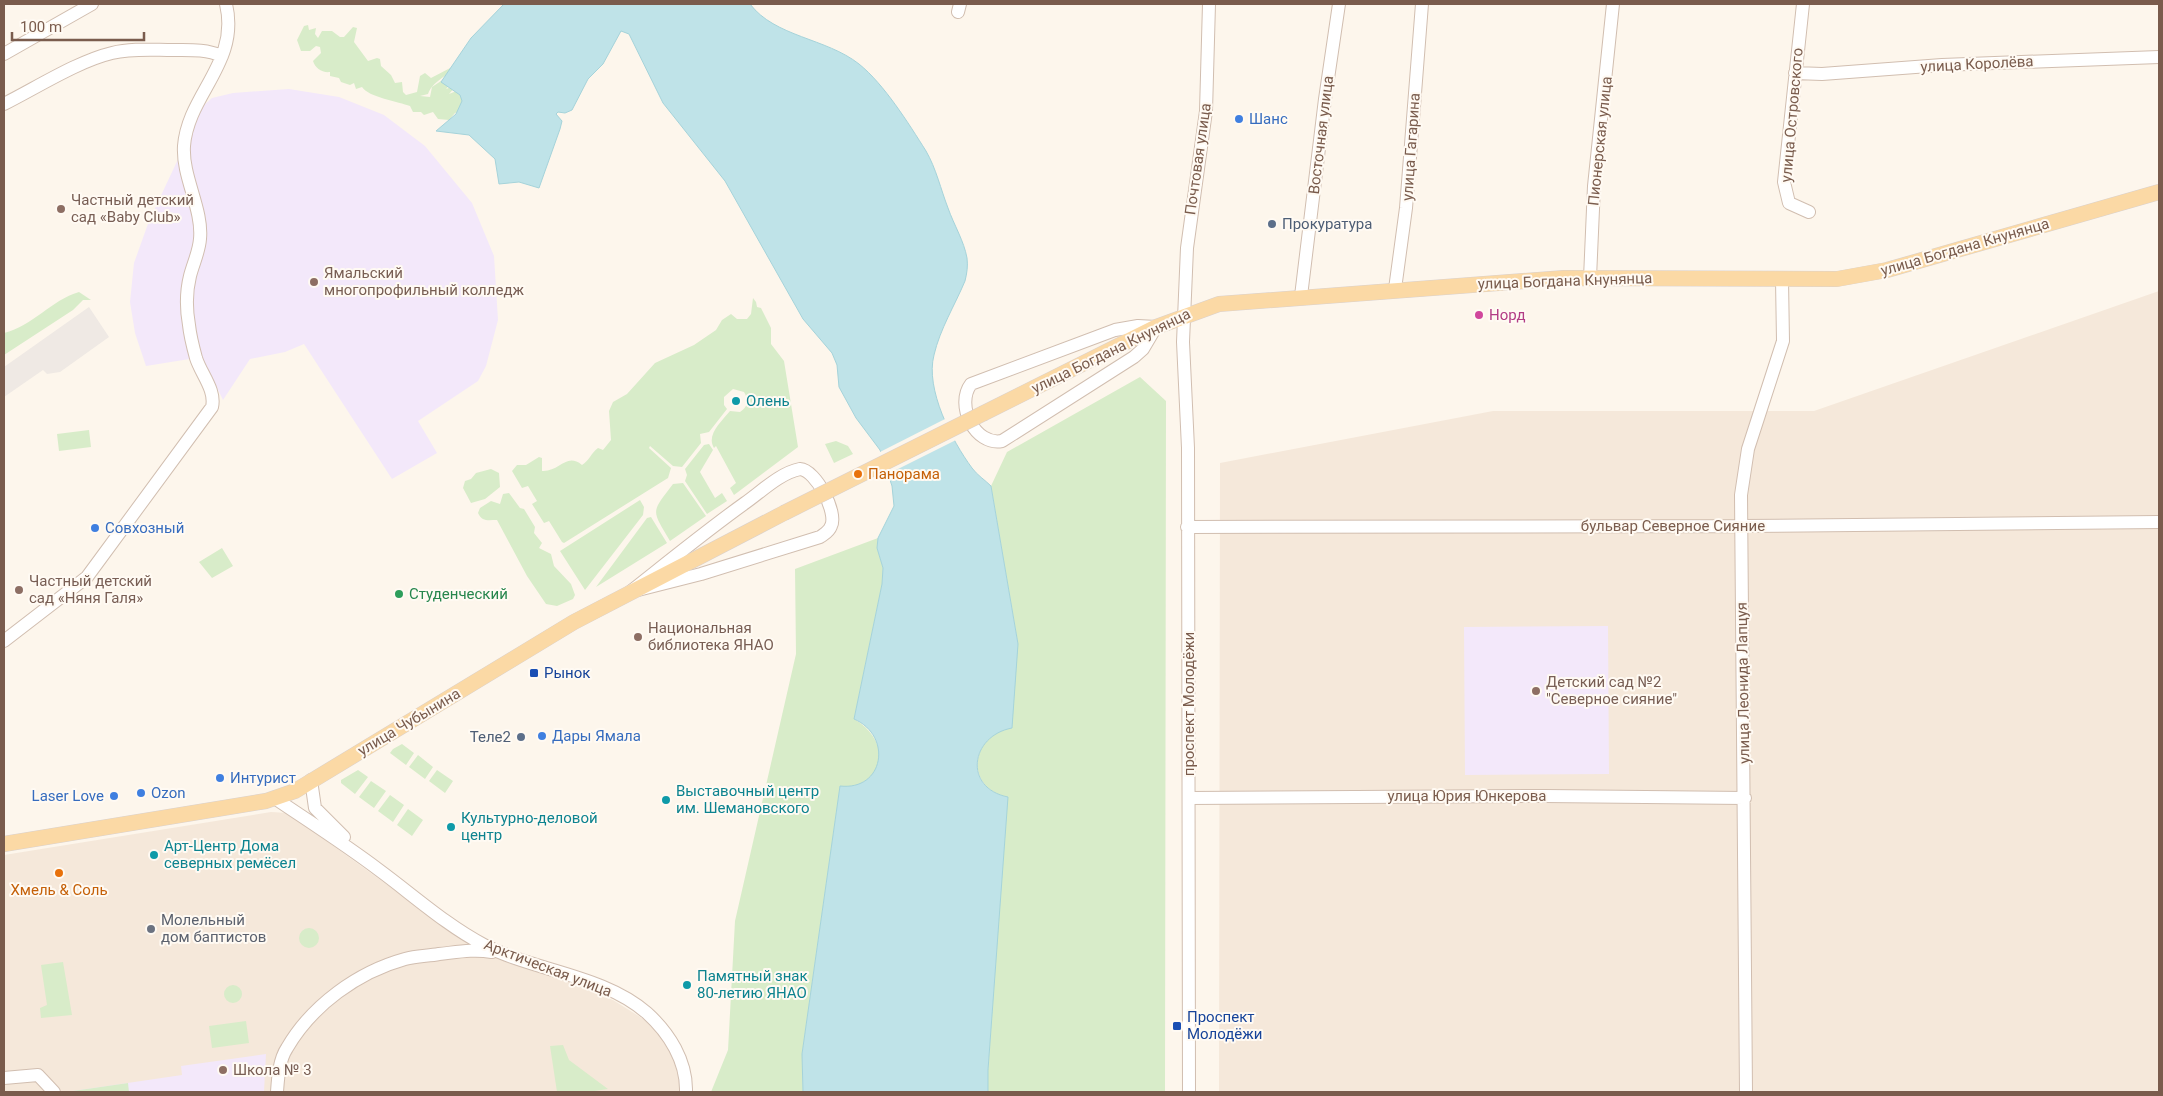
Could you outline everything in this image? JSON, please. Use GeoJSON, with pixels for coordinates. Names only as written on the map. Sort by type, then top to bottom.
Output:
{"type":"FeatureCollection","features":[{"type":"Feature","properties":{"kind":"main road","name":"улица Богдана Кнунянца"},"geometry":{"type":"LineString","coordinates":[[784,513],[1156,327],[1184,315],[1226,303],[1395,289],[1590,278],[1837,279],[1869,274],[2159,192]]}},
{"type":"Feature","properties":{"kind":"main road","name":"улица Чубынина"},"geometry":{"type":"LineString","coordinates":[[4,844],[276,799],[295,791],[574,622],[784,513]]}},
{"type":"Feature","properties":{"kind":"street"},"geometry":{"type":"LineString","coordinates":[[4,54],[92,4]]}},
{"type":"Feature","properties":{"kind":"street"},"geometry":{"type":"LineString","coordinates":[[4,641],[87,577],[212,407],[212,393],[196,358],[186,305],[190,277],[200,239],[200,227],[184,159],[184,146],[190,122],[222,56],[229,34],[226,4]]}},
{"type":"Feature","properties":{"kind":"street","name":"Почтовая улица"},"geometry":{"type":"LineString","coordinates":[[1184,315],[1191,208],[1208,88],[1209,4]]}},
{"type":"Feature","properties":{"kind":"street","name":"Восточная улица"},"geometry":{"type":"LineString","coordinates":[[1301,296],[1339,4]]}},
{"type":"Feature","properties":{"kind":"street","name":"улица Гагарина"},"geometry":{"type":"LineString","coordinates":[[1395,289],[1406,208],[1422,4]]}},
{"type":"Feature","properties":{"kind":"street","name":"Пионерская улица"},"geometry":{"type":"LineString","coordinates":[[1590,278],[1594,186],[1613,4]]}},
{"type":"Feature","properties":{"kind":"street","name":"улица Островского"},"geometry":{"type":"LineString","coordinates":[[1803,4],[1784,182],[1789,203],[1808,212]]}},
{"type":"Feature","properties":{"kind":"street"},"geometry":{"type":"LineString","coordinates":[[4,104],[67,72],[110,53],[138,49],[196,50],[222,56]]}},
{"type":"Feature","properties":{"kind":"street","name":"улица Королёва"},"geometry":{"type":"LineString","coordinates":[[1795,73],[1822,74],[1942,64],[2159,57]]}},
{"type":"Feature","properties":{"kind":"street","name":"улица Леонида Лапцуя"},"geometry":{"type":"LineString","coordinates":[[1746,1092],[1741,526],[1743,473],[1748,449],[1783,341],[1782,280]]}},
{"type":"Feature","properties":{"kind":"street","name":"проспект Молодёжи"},"geometry":{"type":"LineString","coordinates":[[1184,315],[1188,527],[1189,1092]]}},
{"type":"Feature","properties":{"kind":"street"},"geometry":{"type":"LineString","coordinates":[[1138,326],[1156,327],[1143,349],[1134,357],[1002,441],[989,442],[982,438],[975,430],[965,404],[967,390],[977,381],[1114,330],[1138,326]]}},
{"type":"Feature","properties":{"kind":"street"},"geometry":{"type":"LineString","coordinates":[[805,470],[814,476],[833,514],[831,527],[820,537],[701,574],[630,592],[688,544],[789,472],[805,470]]}},
{"type":"Feature","properties":{"kind":"street","name":"бульвар Северное Сияние"},"geometry":{"type":"LineString","coordinates":[[1188,527],[1741,526],[2159,522]]}},
{"type":"Feature","properties":{"kind":"street","name":"Арктическая улица"},"geometry":{"type":"LineString","coordinates":[[311,780],[312,798],[319,813],[377,868]]}},
{"type":"Feature","properties":{"kind":"street","name":"улица Юрия Юнкерова"},"geometry":{"type":"LineString","coordinates":[[1189,798],[1536,796],[1744,798]]}},
{"type":"Feature","properties":{"kind":"street","name":"Арктическая улица"},"geometry":{"type":"LineString","coordinates":[[276,799],[377,868],[474,940],[513,956],[578,978],[631,1001],[647,1013],[664,1030],[676,1049],[684,1074],[686,1092]]}},
{"type":"Feature","properties":{"kind":"street"},"geometry":{"type":"LineString","coordinates":[[277,1092],[278,1077],[286,1049],[336,992],[367,973],[406,959],[471,949],[513,956]]}},
{"type":"Feature","properties":{"kind":"street"},"geometry":{"type":"LineString","coordinates":[[4,1078],[38,1075],[54,1092]]}},
{"type":"Feature","properties":{"kind":"shaded area","name":"Ямальский многопрофильный колледж"},"geometry":{"type":"Polygon","coordinates":[[[289,89],[339,97],[384,115],[425,146],[472,203],[494,256],[498,320],[486,366],[478,381],[418,421],[437,453],[392,479],[304,344],[285,352],[250,359],[223,400],[202,357],[146,366],[135,333],[130,302],[134,263],[149,221],[203,106],[212,98],[233,93],[289,89]]]}},
{"type":"Feature","properties":{"kind":"shaded area"},"geometry":{"type":"Polygon","coordinates":[[[2159,291],[2159,1092],[1219,1092],[1220,463],[1493,411],[1814,411],[2159,291]]]}},
{"type":"Feature","properties":{"kind":"shaded area"},"geometry":{"type":"Polygon","coordinates":[[[89,307],[109,337],[60,372],[47,374],[43,370],[4,397],[4,367],[89,307]]]}},
{"type":"Feature","properties":{"kind":"shaded area","name":"Детский сад №2 \"Северное сияние\""},"geometry":{"type":"Polygon","coordinates":[[[1608,626],[1609,774],[1465,775],[1464,627],[1608,626]]]}},
{"type":"Feature","properties":{"kind":"shaded area"},"geometry":{"type":"Polygon","coordinates":[[[271,812],[288,813],[437,921],[508,963],[553,975],[613,1000],[645,1020],[664,1037],[679,1069],[679,1092],[4,1092],[4,855],[271,812]]]}},
{"type":"Feature","properties":{"kind":"shaded area","name":"Школа № 3"},"geometry":{"type":"Polygon","coordinates":[[[266,1054],[264,1092],[73,1091],[182,1075],[181,1066],[266,1054]]]}},
{"type":"Feature","properties":{"kind":"green space"},"geometry":{"type":"Polygon","coordinates":[[[308,25],[309,30],[316,28],[315,34],[318,38],[322,31],[332,31],[340,37],[344,37],[353,27],[357,28],[354,42],[368,61],[380,59],[381,66],[391,75],[395,83],[402,82],[403,92],[406,95],[417,92],[420,76],[425,73],[431,78],[454,66],[433,85],[428,94],[420,96],[430,97],[432,87],[441,81],[455,79],[446,89],[457,85],[449,94],[459,90],[465,98],[458,112],[449,120],[438,119],[433,112],[424,115],[421,112],[413,112],[410,106],[370,94],[362,87],[356,89],[354,83],[350,85],[341,82],[339,78],[330,76],[330,72],[319,70],[313,61],[321,53],[320,47],[316,46],[310,51],[301,51],[297,40],[304,26],[308,25]]]}},
{"type":"Feature","properties":{"kind":"green space"},"geometry":{"type":"Polygon","coordinates":[[[79,292],[91,300],[83,300],[73,310],[4,355],[4,333],[24,325],[60,301],[79,292]]]}},
{"type":"Feature","properties":{"kind":"green space"},"geometry":{"type":"Polygon","coordinates":[[[753,298],[757,307],[761,308],[771,328],[771,344],[784,361],[798,447],[734,495],[730,488],[736,483],[716,446],[714,448],[712,443],[713,433],[730,411],[740,412],[746,406],[747,398],[744,392],[733,389],[724,397],[724,405],[727,409],[709,432],[700,434],[701,443],[682,467],[673,466],[650,446],[649,448],[671,468],[668,478],[564,543],[562,542],[549,521],[544,523],[532,504],[537,501],[528,486],[522,488],[512,471],[517,465],[526,465],[539,457],[542,458],[542,471],[554,469],[567,461],[582,465],[598,448],[603,450],[611,440],[609,411],[613,402],[627,394],[655,363],[694,345],[716,330],[722,320],[731,314],[737,319],[747,319],[751,314],[753,298]]]}},
{"type":"Feature","properties":{"kind":"green space"},"geometry":{"type":"Polygon","coordinates":[[[1140,377],[1166,401],[1165,1092],[988,1092],[1007,797],[994,792],[985,785],[980,776],[978,766],[979,755],[984,745],[1003,730],[1018,644],[991,486],[1007,452],[1140,377]]]}},
{"type":"Feature","properties":{"kind":"green space"},"geometry":{"type":"Polygon","coordinates":[[[89,430],[91,447],[59,451],[57,434],[89,430]]]}},
{"type":"Feature","properties":{"kind":"green space"},"geometry":{"type":"Polygon","coordinates":[[[836,441],[848,446],[853,454],[834,463],[825,444],[836,441]]]}},
{"type":"Feature","properties":{"kind":"green space"},"geometry":{"type":"Polygon","coordinates":[[[709,444],[713,450],[700,472],[715,498],[722,493],[727,501],[707,514],[685,481],[687,475],[685,469],[704,445],[709,444]]]}},
{"type":"Feature","properties":{"kind":"green space"},"geometry":{"type":"Polygon","coordinates":[[[491,469],[499,473],[500,487],[485,499],[471,503],[463,488],[465,481],[471,479],[476,473],[491,469]]]}},
{"type":"Feature","properties":{"kind":"green space"},"geometry":{"type":"Polygon","coordinates":[[[683,483],[706,516],[670,541],[659,523],[656,511],[657,506],[673,484],[683,483]]]}},
{"type":"Feature","properties":{"kind":"green space"},"geometry":{"type":"Polygon","coordinates":[[[509,493],[520,508],[524,509],[535,527],[534,533],[542,543],[539,548],[551,554],[554,566],[571,584],[575,595],[573,599],[557,606],[546,604],[527,576],[497,520],[481,518],[478,513],[480,508],[491,501],[500,504],[503,494],[509,493]]]}},
{"type":"Feature","properties":{"kind":"green space"},"geometry":{"type":"Polygon","coordinates":[[[640,500],[644,507],[643,515],[585,590],[560,551],[640,500]]]}},
{"type":"Feature","properties":{"kind":"green space"},"geometry":{"type":"Polygon","coordinates":[[[651,517],[667,543],[596,587],[647,518],[651,517]]]}},
{"type":"Feature","properties":{"kind":"green space"},"geometry":{"type":"Polygon","coordinates":[[[878,538],[877,548],[883,568],[882,584],[854,719],[866,728],[874,739],[879,750],[879,761],[875,771],[867,780],[856,785],[840,787],[802,1054],[803,1092],[711,1092],[728,1050],[735,921],[796,654],[795,569],[878,538]]]}},
{"type":"Feature","properties":{"kind":"green space"},"geometry":{"type":"Polygon","coordinates":[[[222,548],[233,566],[212,578],[199,562],[222,548]]]}},
{"type":"Feature","properties":{"kind":"green space"},"geometry":{"type":"Polygon","coordinates":[[[402,744],[414,753],[406,765],[390,753],[402,744]]]}},
{"type":"Feature","properties":{"kind":"green space"},"geometry":{"type":"Polygon","coordinates":[[[418,755],[433,767],[425,779],[409,767],[418,755]]]}},
{"type":"Feature","properties":{"kind":"green space"},"geometry":{"type":"Polygon","coordinates":[[[358,770],[368,777],[355,794],[341,783],[341,780],[358,770]]]}},
{"type":"Feature","properties":{"kind":"green space"},"geometry":{"type":"Polygon","coordinates":[[[437,770],[453,781],[445,793],[429,781],[437,770]]]}},
{"type":"Feature","properties":{"kind":"green space"},"geometry":{"type":"Polygon","coordinates":[[[371,781],[386,791],[374,808],[359,797],[371,781]]]}},
{"type":"Feature","properties":{"kind":"green space"},"geometry":{"type":"Polygon","coordinates":[[[390,795],[404,805],[393,822],[378,811],[390,795]]]}},
{"type":"Feature","properties":{"kind":"green space"},"geometry":{"type":"Polygon","coordinates":[[[408,809],[423,820],[412,836],[397,825],[408,809]]]}},
{"type":"Feature","properties":{"kind":"green space"},"geometry":{"type":"Polygon","coordinates":[[[305,928],[313,928],[319,934],[319,942],[313,948],[305,948],[299,942],[299,934],[305,928]]]}},
{"type":"Feature","properties":{"kind":"green space"},"geometry":{"type":"Polygon","coordinates":[[[63,962],[72,1015],[41,1018],[40,1008],[47,1005],[41,965],[63,962]]]}},
{"type":"Feature","properties":{"kind":"green space"},"geometry":{"type":"Polygon","coordinates":[[[229,985],[237,985],[242,990],[240,1001],[229,1003],[224,998],[224,990],[229,985]]]}},
{"type":"Feature","properties":{"kind":"green space"},"geometry":{"type":"Polygon","coordinates":[[[246,1021],[249,1043],[212,1048],[209,1026],[246,1021]]]}},
{"type":"Feature","properties":{"kind":"green space"},"geometry":{"type":"Polygon","coordinates":[[[563,1045],[569,1060],[608,1089],[588,1092],[557,1092],[550,1046],[563,1045]]]}},
{"type":"Feature","properties":{"kind":"green space"},"geometry":{"type":"Polygon","coordinates":[[[128,1083],[129,1092],[73,1091],[128,1083]]]}},
{"type":"Feature","properties":{"kind":"water"},"geometry":{"type":"Polygon","coordinates":[[[504,4],[750,4],[773,24],[832,48],[859,64],[878,82],[896,105],[933,165],[950,214],[964,245],[967,258],[967,272],[965,281],[937,345],[932,369],[933,383],[942,414],[956,444],[974,471],[991,486],[1018,644],[1012,728],[998,733],[987,741],[980,751],[977,762],[978,773],[984,784],[994,792],[1008,797],[988,1092],[803,1092],[802,1054],[840,786],[855,785],[866,780],[874,771],[878,761],[878,749],[874,737],[866,727],[854,719],[882,584],[883,568],[877,548],[878,538],[894,506],[892,486],[880,450],[856,418],[839,387],[837,365],[832,353],[803,319],[725,181],[663,103],[629,34],[621,31],[603,64],[588,79],[572,110],[556,114],[562,121],[539,188],[519,182],[499,184],[495,159],[469,135],[436,131],[456,114],[462,101],[460,95],[441,82],[471,38],[504,4]]]}},
{"type":"Feature","properties":{"kind":"pier"},"geometry":{"type":"Polygon","coordinates":[[[947,418],[958,439],[886,475],[878,453],[947,418]]]}},
{"type":"Feature","properties":{"kind":"place","name":"Шанс"},"geometry":{"type":"Point","coordinates":[1239,119]}},
{"type":"Feature","properties":{"kind":"place","name":"Частный детский сад «Baby Club»"},"geometry":{"type":"Point","coordinates":[61,209]}},
{"type":"Feature","properties":{"kind":"place","name":"Прокуратура"},"geometry":{"type":"Point","coordinates":[1272,224]}},
{"type":"Feature","properties":{"kind":"place","name":"Ямальский многопрофильный колледж"},"geometry":{"type":"Point","coordinates":[314,282]}},
{"type":"Feature","properties":{"kind":"place","name":"Норд"},"geometry":{"type":"Point","coordinates":[1479,315]}},
{"type":"Feature","properties":{"kind":"place","name":"Олень"},"geometry":{"type":"Point","coordinates":[736,401]}},
{"type":"Feature","properties":{"kind":"place","name":"Панорама"},"geometry":{"type":"Point","coordinates":[858,474]}},
{"type":"Feature","properties":{"kind":"place","name":"Совхозный"},"geometry":{"type":"Point","coordinates":[95,528]}},
{"type":"Feature","properties":{"kind":"place","name":"Частный детский сад «Няня Галя»"},"geometry":{"type":"Point","coordinates":[19,590]}},
{"type":"Feature","properties":{"kind":"place","name":"Студенческий"},"geometry":{"type":"Point","coordinates":[399,594]}},
{"type":"Feature","properties":{"kind":"place","name":"Национальная библиотека ЯНАО"},"geometry":{"type":"Point","coordinates":[638,637]}},
{"type":"Feature","properties":{"kind":"place","name":"Рынок"},"geometry":{"type":"Point","coordinates":[534,673]}},
{"type":"Feature","properties":{"kind":"place","name":"Детский сад №2 \"Северное сияние\""},"geometry":{"type":"Point","coordinates":[1536,691]}},
{"type":"Feature","properties":{"kind":"place","name":"Дары Ямала"},"geometry":{"type":"Point","coordinates":[542,736]}},
{"type":"Feature","properties":{"kind":"place","name":"Теле2"},"geometry":{"type":"Point","coordinates":[521,737]}},
{"type":"Feature","properties":{"kind":"place","name":"Интурист"},"geometry":{"type":"Point","coordinates":[220,778]}},
{"type":"Feature","properties":{"kind":"place","name":"Ozon"},"geometry":{"type":"Point","coordinates":[141,793]}},
{"type":"Feature","properties":{"kind":"place","name":"Laser Love"},"geometry":{"type":"Point","coordinates":[114,796]}},
{"type":"Feature","properties":{"kind":"place","name":"Выставочный центр им. Шемановского"},"geometry":{"type":"Point","coordinates":[666,800]}},
{"type":"Feature","properties":{"kind":"place","name":"Культурно-деловой центр"},"geometry":{"type":"Point","coordinates":[451,827]}},
{"type":"Feature","properties":{"kind":"place","name":"Арт-Центр Дома северных ремёсел"},"geometry":{"type":"Point","coordinates":[154,855]}},
{"type":"Feature","properties":{"kind":"place","name":"Хмель & Соль"},"geometry":{"type":"Point","coordinates":[59,873]}},
{"type":"Feature","properties":{"kind":"place","name":"Молельный дом баптистов"},"geometry":{"type":"Point","coordinates":[151,929]}},
{"type":"Feature","properties":{"kind":"place","name":"Памятный знак 80-летию ЯНАО"},"geometry":{"type":"Point","coordinates":[687,985]}},
{"type":"Feature","properties":{"kind":"place","name":"Проспект Молодёжи"},"geometry":{"type":"Point","coordinates":[1177,1026]}},
{"type":"Feature","properties":{"kind":"place","name":"Школа № 3"},"geometry":{"type":"Point","coordinates":[223,1070]}}]}
